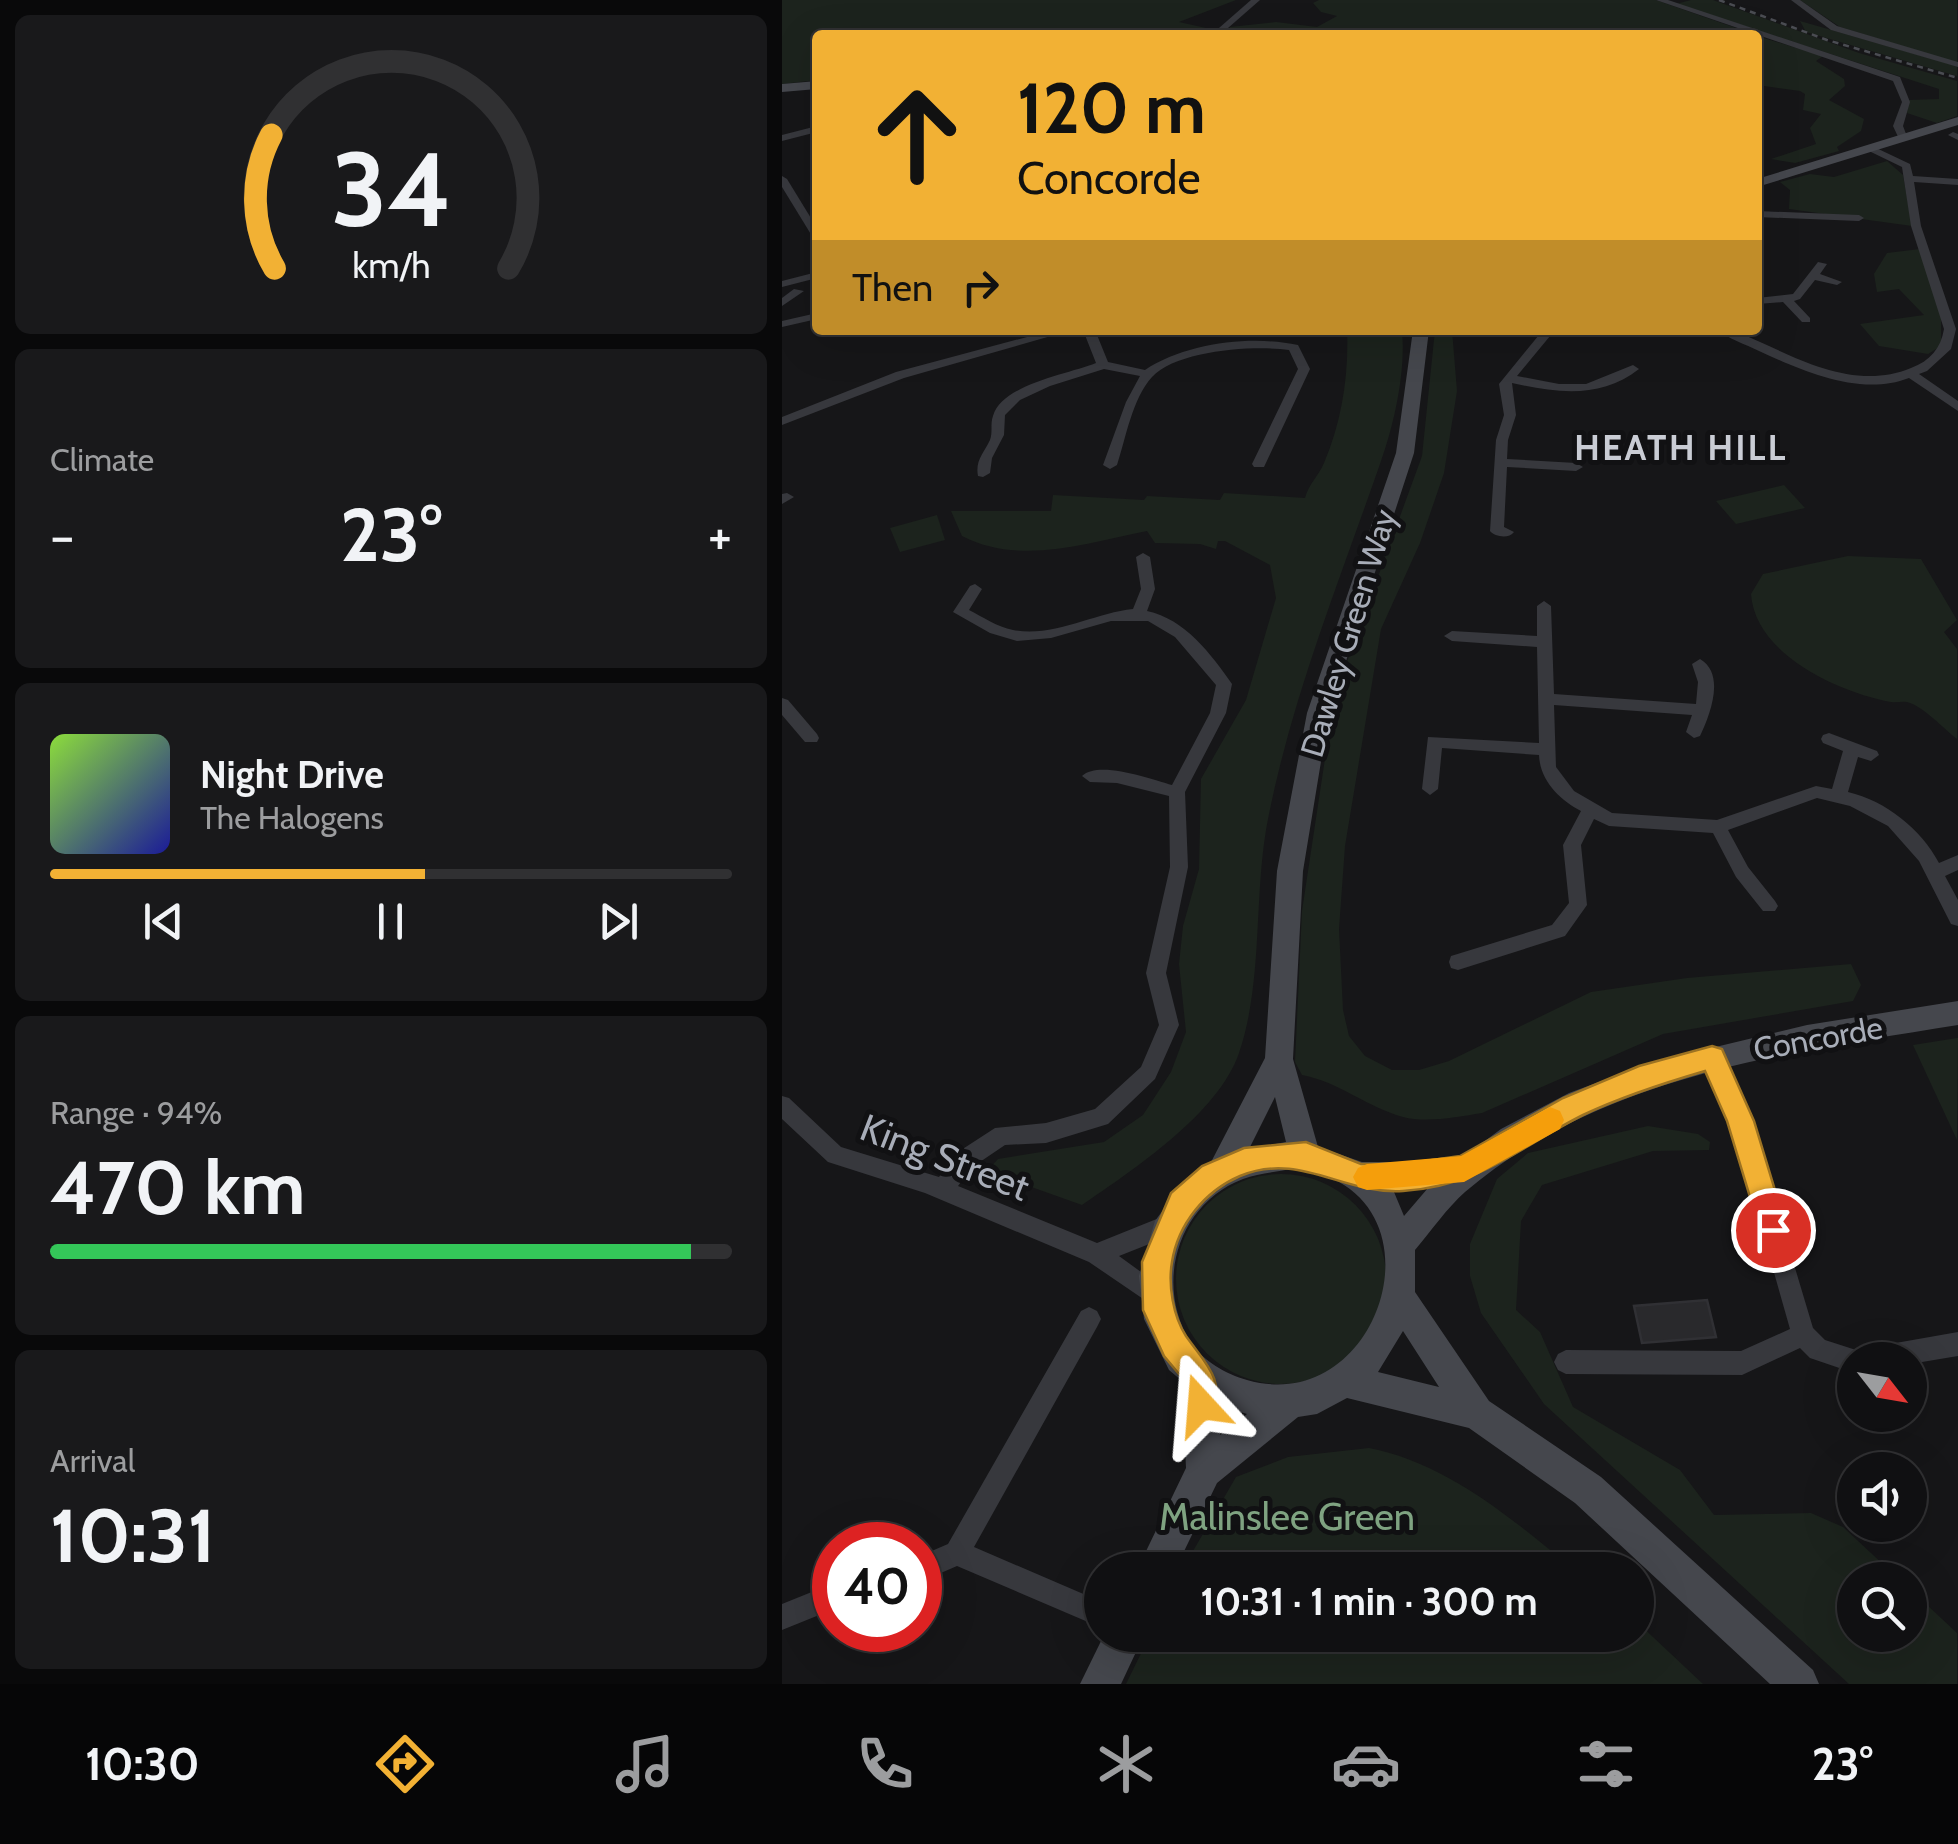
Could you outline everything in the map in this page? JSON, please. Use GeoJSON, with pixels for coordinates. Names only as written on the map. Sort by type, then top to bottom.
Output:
{"type":"FeatureCollection","features":[{"type":"Feature","properties":{"kind":"main road"},"geometry":{"type":"LineString","coordinates":[[782,88],[812,85]]}},
{"type":"Feature","properties":{"kind":"main road"},"geometry":{"type":"LineString","coordinates":[[1762,181],[1903,139],[1956,131]]}},
{"type":"Feature","properties":{"kind":"main road","name":"Dawley Green Way"},"geometry":{"type":"LineString","coordinates":[[1306,1154],[1278,1058],[1290,871],[1302,788],[1337,646],[1405,453],[1420,335]]}},
{"type":"Feature","properties":{"kind":"main road","name":"Concorde"},"geometry":{"type":"LineString","coordinates":[[1401,1242],[1424,1209],[1464,1168],[1573,1107],[1639,1078],[1712,1057],[1958,1014]]}},
{"type":"Feature","properties":{"kind":"main road","name":"Dawley Green Way"},"geometry":{"type":"LineString","coordinates":[[1224,1169],[1278,1058]]}},
{"type":"Feature","properties":{"kind":"main road"},"geometry":{"type":"LineString","coordinates":[[1306,1154],[1361,1177],[1388,1209],[1401,1242],[1399,1297],[1378,1346],[1346,1381],[1322,1394],[1288,1403],[1234,1396],[1199,1374],[1174,1346],[1154,1296],[1157,1262],[1169,1225],[1188,1195],[1224,1169],[1257,1158],[1306,1154]]}},
{"type":"Feature","properties":{"kind":"main road","name":"Concorde"},"geometry":{"type":"LineString","coordinates":[[1361,1177],[1404,1178],[1464,1168]]}},
{"type":"Feature","properties":{"kind":"main road"},"geometry":{"type":"LineString","coordinates":[[1399,1297],[1478,1413],[1588,1490],[1799,1684]]}},
{"type":"Feature","properties":{"kind":"main road"},"geometry":{"type":"LineString","coordinates":[[1199,1374],[1204,1470]]}},
{"type":"Feature","properties":{"kind":"main road"},"geometry":{"type":"LineString","coordinates":[[1346,1381],[1478,1413]]}},
{"type":"Feature","properties":{"kind":"main road"},"geometry":{"type":"LineString","coordinates":[[1165,1552],[1204,1470],[1288,1403]]}},
{"type":"Feature","properties":{"kind":"main road"},"geometry":{"type":"LineString","coordinates":[[1100,1684],[1116,1652]]}},
{"type":"Feature","properties":{"kind":"street"},"geometry":{"type":"LineString","coordinates":[[1222,30],[1256,0]]}},
{"type":"Feature","properties":{"kind":"street"},"geometry":{"type":"LineString","coordinates":[[1660,0],[1750,30]]}},
{"type":"Feature","properties":{"kind":"street"},"geometry":{"type":"LineString","coordinates":[[1795,0],[1834,28],[1958,65]]}},
{"type":"Feature","properties":{"kind":"street"},"geometry":{"type":"LineString","coordinates":[[1762,34],[1897,79],[1906,102],[1898,126],[1903,139]]}},
{"type":"Feature","properties":{"kind":"street"},"geometry":{"type":"LineString","coordinates":[[782,138],[812,130]]}},
{"type":"Feature","properties":{"kind":"street"},"geometry":{"type":"LineString","coordinates":[[1733,335],[1773,356],[1847,379],[1883,380],[1910,373],[1952,349],[1950,329],[1916,226],[1907,166],[1872,148]]}},
{"type":"Feature","properties":{"kind":"street"},"geometry":{"type":"LineString","coordinates":[[1910,178],[1958,182]]}},
{"type":"Feature","properties":{"kind":"street"},"geometry":{"type":"LineString","coordinates":[[782,180],[812,228]]}},
{"type":"Feature","properties":{"kind":"street"},"geometry":{"type":"LineString","coordinates":[[1762,214],[1859,218]]}},
{"type":"Feature","properties":{"kind":"street"},"geometry":{"type":"LineString","coordinates":[[1762,299],[1786,300],[1800,294],[1822,264]]}},
{"type":"Feature","properties":{"kind":"street"},"geometry":{"type":"LineString","coordinates":[[782,284],[812,276]]}},
{"type":"Feature","properties":{"kind":"street"},"geometry":{"type":"LineString","coordinates":[[1813,276],[1837,282]]}},
{"type":"Feature","properties":{"kind":"street"},"geometry":{"type":"LineString","coordinates":[[782,303],[798,291]]}},
{"type":"Feature","properties":{"kind":"street"},"geometry":{"type":"LineString","coordinates":[[1786,300],[1806,320]]}},
{"type":"Feature","properties":{"kind":"street"},"geometry":{"type":"LineString","coordinates":[[782,324],[812,317]]}},
{"type":"Feature","properties":{"kind":"street"},"geometry":{"type":"LineString","coordinates":[[782,422],[900,375],[1048,335]]}},
{"type":"Feature","properties":{"kind":"street"},"geometry":{"type":"LineString","coordinates":[[1090,335],[1104,365]]}},
{"type":"Feature","properties":{"kind":"street"},"geometry":{"type":"LineString","coordinates":[[1507,532],[1497,531],[1508,378],[1545,335]]}},
{"type":"Feature","properties":{"kind":"street"},"geometry":{"type":"LineString","coordinates":[[1110,465],[1147,374],[1177,358],[1255,345],[1294,347],[1304,369],[1260,464]]}},
{"type":"Feature","properties":{"kind":"street"},"geometry":{"type":"LineString","coordinates":[[984,473],[983,458],[996,438],[999,415],[1006,406],[1040,385],[1104,365],[1147,374]]}},
{"type":"Feature","properties":{"kind":"street"},"geometry":{"type":"LineString","coordinates":[[1508,378],[1580,391],[1598,388],[1634,369]]}},
{"type":"Feature","properties":{"kind":"street"},"geometry":{"type":"LineString","coordinates":[[1910,373],[1958,407]]}},
{"type":"Feature","properties":{"kind":"street"},"geometry":{"type":"LineString","coordinates":[[1503,463],[1576,468]]}},
{"type":"Feature","properties":{"kind":"street"},"geometry":{"type":"LineString","coordinates":[[1139,613],[1148,589],[1143,557]]}},
{"type":"Feature","properties":{"kind":"street"},"geometry":{"type":"LineString","coordinates":[[942,1191],[963,1160],[1002,1135],[1046,1133],[1101,1117],[1148,1073],[1170,1025],[1156,973],[1179,867],[1178,792],[1218,713],[1224,684],[1181,631],[1157,616],[1109,615],[1059,632],[1012,636],[960,612],[975,588]]}},
{"type":"Feature","properties":{"kind":"street"},"geometry":{"type":"LineString","coordinates":[[1544,606],[1548,768],[1568,796],[1609,819],[1718,827],[1816,792],[1839,796],[1894,820],[1926,856],[1958,919]]}},
{"type":"Feature","properties":{"kind":"street"},"geometry":{"type":"LineString","coordinates":[[1452,636],[1545,642]]}},
{"type":"Feature","properties":{"kind":"street"},"geometry":{"type":"LineString","coordinates":[[1694,732],[1708,679],[1700,664]]}},
{"type":"Feature","properties":{"kind":"street"},"geometry":{"type":"LineString","coordinates":[[1546,698],[1702,710]]}},
{"type":"Feature","properties":{"kind":"street"},"geometry":{"type":"LineString","coordinates":[[782,704],[811,738]]}},
{"type":"Feature","properties":{"kind":"street"},"geometry":{"type":"LineString","coordinates":[[1829,739],[1870,754]]}},
{"type":"Feature","properties":{"kind":"street"},"geometry":{"type":"LineString","coordinates":[[1430,789],[1434,741],[1548,750]]}},
{"type":"Feature","properties":{"kind":"street"},"geometry":{"type":"LineString","coordinates":[[1839,796],[1852,749]]}},
{"type":"Feature","properties":{"kind":"street"},"geometry":{"type":"LineString","coordinates":[[1090,776],[1117,777],[1178,792]]}},
{"type":"Feature","properties":{"kind":"street"},"geometry":{"type":"LineString","coordinates":[[1458,962],[1558,931],[1578,905],[1572,844],[1591,809]]}},
{"type":"Feature","properties":{"kind":"street"},"geometry":{"type":"LineString","coordinates":[[1718,827],[1742,872],[1768,906]]}},
{"type":"Feature","properties":{"kind":"street"},"geometry":{"type":"LineString","coordinates":[[1935,873],[1958,862]]}},
{"type":"Feature","properties":{"kind":"street"},"geometry":{"type":"LineString","coordinates":[[1712,1057],[1741,1121],[1803,1334],[1818,1350],[1837,1355]]}},
{"type":"Feature","properties":{"kind":"street","name":"King Street"},"geometry":{"type":"LineString","coordinates":[[782,1105],[836,1155],[942,1191],[1097,1254],[1154,1296]]}},
{"type":"Feature","properties":{"kind":"street"},"geometry":{"type":"LineString","coordinates":[[1097,1254],[1169,1225]]}},
{"type":"Feature","properties":{"kind":"street"},"geometry":{"type":"LineString","coordinates":[[942,1559],[956,1554],[1089,1320]]}},
{"type":"Feature","properties":{"kind":"street"},"geometry":{"type":"LineString","coordinates":[[1566,1362],[1742,1363],[1803,1334]]}},
{"type":"Feature","properties":{"kind":"street"},"geometry":{"type":"LineString","coordinates":[[1927,1349],[1958,1344]]}},
{"type":"Feature","properties":{"kind":"street"},"geometry":{"type":"LineString","coordinates":[[956,1554],[1084,1607]]}},
{"type":"Feature","properties":{"kind":"street"},"geometry":{"type":"LineString","coordinates":[[782,1617],[812,1605]]}},
{"type":"Feature","properties":{"kind":"green space"},"geometry":{"type":"Polygon","coordinates":[[[782,0],[1236,0],[1179,22],[1215,30],[812,30],[812,81],[782,84],[782,0]]]}},
{"type":"Feature","properties":{"kind":"green space"},"geometry":{"type":"Polygon","coordinates":[[[1656,0],[1742,30],[1228,30],[1276,22],[1317,27],[1337,16],[1321,12],[1313,3],[1656,0]]]}},
{"type":"Feature","properties":{"kind":"green space"},"geometry":{"type":"Polygon","coordinates":[[[1713,0],[1859,53],[1957,81],[1957,116],[1937,123],[1907,113],[1908,100],[1939,99],[1939,89],[1676,4],[1713,0]]]}},
{"type":"Feature","properties":{"kind":"green space"},"geometry":{"type":"Polygon","coordinates":[[[1800,0],[1957,0],[1957,63],[1840,27],[1800,0]]]}},
{"type":"Feature","properties":{"kind":"green space"},"geometry":{"type":"Polygon","coordinates":[[[1800,21],[1957,66],[1957,76],[1806,32],[1800,21]]]}},
{"type":"Feature","properties":{"kind":"green space"},"geometry":{"type":"Polygon","coordinates":[[[1762,38],[1823,56],[1816,61],[1844,79],[1845,86],[1829,100],[1864,119],[1861,131],[1837,147],[1839,151],[1795,163],[1771,159],[1816,144],[1810,128],[1821,114],[1803,110],[1805,94],[1762,86],[1762,38]]]}},
{"type":"Feature","properties":{"kind":"green space"},"geometry":{"type":"Polygon","coordinates":[[[1887,161],[1903,175],[1912,226],[1789,209],[1790,190],[1780,182],[1810,174],[1834,177],[1887,161]]]}},
{"type":"Feature","properties":{"kind":"green space"},"geometry":{"type":"Polygon","coordinates":[[[1920,249],[1941,312],[1941,346],[1928,354],[1879,346],[1860,324],[1924,315],[1899,289],[1877,292],[1874,274],[1887,253],[1920,249]]]}},
{"type":"Feature","properties":{"kind":"green space"},"geometry":{"type":"Polygon","coordinates":[[[1347,335],[1402,335],[1400,381],[1385,449],[1318,640],[1278,774],[1263,848],[1252,996],[1239,1053],[1213,1098],[1194,1119],[1149,1158],[1082,1205],[987,1171],[998,1159],[1104,1142],[1143,1115],[1171,1072],[1186,1032],[1179,964],[1183,926],[1199,869],[1201,779],[1246,700],[1276,598],[1270,565],[1225,541],[1218,541],[1216,549],[1200,544],[1155,543],[1147,531],[1077,546],[1007,550],[962,536],[951,511],[1051,511],[1053,495],[1220,500],[1224,493],[1305,498],[1330,447],[1340,414],[1347,335]]]}},
{"type":"Feature","properties":{"kind":"green space"},"geometry":{"type":"Polygon","coordinates":[[[1434,335],[1452,335],[1457,391],[1444,473],[1420,543],[1381,629],[1345,846],[1339,929],[1343,1010],[1349,1036],[1365,1056],[1392,1070],[1419,1070],[1449,1061],[1591,992],[1687,978],[1851,964],[1861,985],[1853,1001],[1663,1034],[1482,1113],[1453,1118],[1403,1117],[1302,1075],[1295,1062],[1302,911],[1326,752],[1344,670],[1422,456],[1434,335]]]}},
{"type":"Feature","properties":{"kind":"green space"},"geometry":{"type":"Polygon","coordinates":[[[1784,485],[1805,508],[1736,524],[1716,501],[1784,485]]]}},
{"type":"Feature","properties":{"kind":"green space"},"geometry":{"type":"Polygon","coordinates":[[[937,515],[945,540],[900,552],[890,528],[937,515]]]}},
{"type":"Feature","properties":{"kind":"green space"},"geometry":{"type":"Polygon","coordinates":[[[1848,556],[1921,559],[1957,620],[1944,632],[1957,649],[1957,739],[1913,704],[1870,697],[1824,679],[1783,652],[1767,635],[1751,594],[1763,574],[1848,556]]]}},
{"type":"Feature","properties":{"kind":"green space"},"geometry":{"type":"Polygon","coordinates":[[[1958,1038],[1957,1140],[1913,1045],[1958,1038]]]}},
{"type":"Feature","properties":{"kind":"green space"},"geometry":{"type":"Polygon","coordinates":[[[1648,1126],[1698,1134],[1710,1142],[1709,1150],[1653,1151],[1542,1185],[1521,1221],[1516,1310],[1540,1332],[1573,1407],[1680,1470],[1714,1515],[1811,1513],[1837,1524],[1837,1542],[1859,1542],[1881,1562],[1837,1562],[1837,1652],[1927,1652],[1927,1605],[1957,1633],[1957,1684],[1849,1684],[1544,1404],[1481,1313],[1470,1276],[1470,1244],[1497,1179],[1528,1153],[1648,1126]]]}},
{"type":"Feature","properties":{"kind":"green space"},"geometry":{"type":"Polygon","coordinates":[[[1281,1174],[1321,1182],[1355,1205],[1378,1239],[1386,1279],[1378,1319],[1355,1353],[1321,1376],[1281,1384],[1241,1376],[1207,1353],[1184,1319],[1176,1279],[1184,1239],[1207,1205],[1241,1182],[1281,1174]]]}},
{"type":"Feature","properties":{"kind":"green space","name":"Malinslee Green"},"geometry":{"type":"Polygon","coordinates":[[[1369,1448],[1398,1455],[1478,1496],[1552,1552],[1192,1552],[1236,1477],[1288,1457],[1369,1448]]]}},
{"type":"Feature","properties":{"kind":"green space","name":"Malinslee Green"},"geometry":{"type":"Polygon","coordinates":[[[1654,1638],[1703,1684],[1126,1684],[1142,1652],[1654,1652],[1654,1638]]]}},
{"type":"Feature","properties":{"kind":"building"},"geometry":{"type":"Polygon","coordinates":[[[1707,1300],[1716,1337],[1642,1343],[1634,1306],[1707,1300]]]}},
{"type":"Feature","properties":{"kind":"railway"},"geometry":{"type":"LineString","coordinates":[[1719,0],[1827,40],[1958,78]]}},
{"type":"Feature","properties":{"kind":"slow traffic"},"geometry":{"type":"LineString","coordinates":[[1367,1177],[1404,1178],[1464,1168],[1550,1120]]}},
{"type":"Feature","properties":{"kind":"district","name":"HEATH HILL"},"geometry":{"type":"Point","coordinates":[1681,447]}},
{"type":"Feature","properties":{"kind":"route"},"geometry":{"type":"LineString","coordinates":[[1201,1405],[1199,1374],[1174,1346],[1158,1310],[1154,1296],[1157,1262],[1181,1202],[1212,1176],[1244,1161],[1306,1154],[1361,1177],[1404,1178],[1464,1168],[1573,1107],[1639,1078],[1712,1057],[1741,1121],[1773,1230]]}}]}
